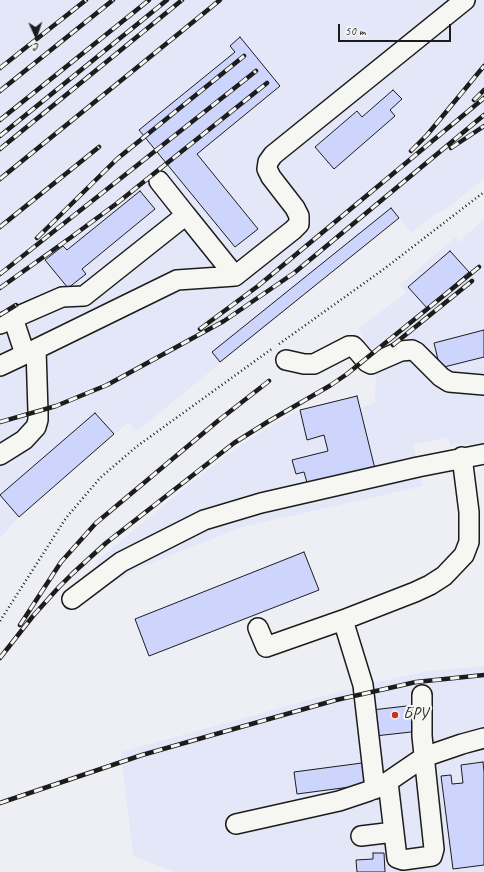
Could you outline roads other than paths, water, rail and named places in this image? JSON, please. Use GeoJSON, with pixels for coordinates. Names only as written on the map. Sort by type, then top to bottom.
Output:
{"type":"FeatureCollection","features":[{"type":"Feature","properties":{"kind":"street"},"geometry":{"type":"LineString","coordinates":[[0,366],[177,280],[235,276],[299,224],[299,216],[295,208],[271,177],[267,169],[268,162],[273,155],[465,0]]}},
{"type":"Feature","properties":{"kind":"street"},"geometry":{"type":"LineString","coordinates":[[159,181],[235,276]]}},
{"type":"Feature","properties":{"kind":"street"},"geometry":{"type":"LineString","coordinates":[[0,455],[24,440],[36,427],[38,416],[31,351],[7,321],[62,297],[84,296],[186,215]]}},
{"type":"Feature","properties":{"kind":"street"},"geometry":{"type":"LineString","coordinates":[[84,296],[94,320]]}},
{"type":"Feature","properties":{"kind":"street"},"geometry":{"type":"LineString","coordinates":[[286,360],[304,364],[314,364],[349,346],[353,346],[367,362],[371,364],[400,351],[412,350],[449,382],[484,385]]}},
{"type":"Feature","properties":{"kind":"street"},"geometry":{"type":"LineString","coordinates":[[72,599],[121,562],[204,520],[260,503],[418,466],[484,454]]}},
{"type":"Feature","properties":{"kind":"street"},"geometry":{"type":"LineString","coordinates":[[258,628],[266,647],[415,592],[444,576],[464,554],[469,542],[469,512],[462,457]]}},
{"type":"Feature","properties":{"kind":"street"},"geometry":{"type":"LineString","coordinates":[[342,620],[363,684],[381,785],[394,832],[397,858],[399,860],[427,858],[432,856],[434,853],[422,736],[422,696]]}},
{"type":"Feature","properties":{"kind":"street"},"geometry":{"type":"LineString","coordinates":[[236,824],[339,801],[381,785],[424,757],[484,738]]}},
{"type":"Feature","properties":{"kind":"street"},"geometry":{"type":"LineString","coordinates":[[361,836],[394,832]]}},
{"type":"Feature","properties":{"kind":"railway"},"geometry":{"type":"LineString","coordinates":[[0,68],[86,0]]}},
{"type":"Feature","properties":{"kind":"railway"},"geometry":{"type":"LineString","coordinates":[[0,91],[113,0]]}},
{"type":"Feature","properties":{"kind":"railway"},"geometry":{"type":"LineString","coordinates":[[0,120],[149,0]]}},
{"type":"Feature","properties":{"kind":"railway"},"geometry":{"type":"LineString","coordinates":[[0,136],[167,0]]}},
{"type":"Feature","properties":{"kind":"railway"},"geometry":{"type":"LineString","coordinates":[[0,149],[182,0]]}},
{"type":"Feature","properties":{"kind":"railway"},"geometry":{"type":"LineString","coordinates":[[0,179],[220,0]]}},
{"type":"Feature","properties":{"kind":"railway"},"geometry":{"type":"LineString","coordinates":[[37,238],[117,159],[244,56]]}},
{"type":"Feature","properties":{"kind":"railway"},"geometry":{"type":"LineString","coordinates":[[411,151],[427,135],[484,66]]}},
{"type":"Feature","properties":{"kind":"railway"},"geometry":{"type":"LineString","coordinates":[[0,274],[256,71]]}},
{"type":"Feature","properties":{"kind":"railway"},"geometry":{"type":"LineString","coordinates":[[0,288],[116,204],[267,83]]}},
{"type":"Feature","properties":{"kind":"railway"},"geometry":{"type":"LineString","coordinates":[[474,100],[484,90]]}},
{"type":"Feature","properties":{"kind":"railway"},"geometry":{"type":"LineString","coordinates":[[200,329],[258,286],[484,98]]}},
{"type":"Feature","properties":{"kind":"railway"},"geometry":{"type":"LineString","coordinates":[[0,422],[56,406],[107,385],[224,321],[294,273],[484,115]]}},
{"type":"Feature","properties":{"kind":"railway"},"geometry":{"type":"LineString","coordinates":[[451,148],[484,126]]}},
{"type":"Feature","properties":{"kind":"railway"},"geometry":{"type":"LineString","coordinates":[[0,227],[99,147]]}},
{"type":"Feature","properties":{"kind":"railway"},"geometry":{"type":"LineString","coordinates":[[0,658],[33,616],[59,587],[106,543],[234,443],[347,374],[479,267]]}},
{"type":"Feature","properties":{"kind":"railway"},"geometry":{"type":"LineString","coordinates":[[393,345],[472,281]]}},
{"type":"Feature","properties":{"kind":"railway"},"geometry":{"type":"LineString","coordinates":[[0,315],[16,305]]}},
{"type":"Feature","properties":{"kind":"railway"},"geometry":{"type":"LineString","coordinates":[[20,625],[61,562],[96,523],[219,420],[269,381]]}},
{"type":"Feature","properties":{"kind":"railway"},"geometry":{"type":"LineString","coordinates":[[0,803],[142,755],[336,700],[416,682],[484,675]]}},
{"type":"Feature","properties":{"kind":"place","name":"БРУ"},"geometry":{"type":"Point","coordinates":[395,715]}}]}
